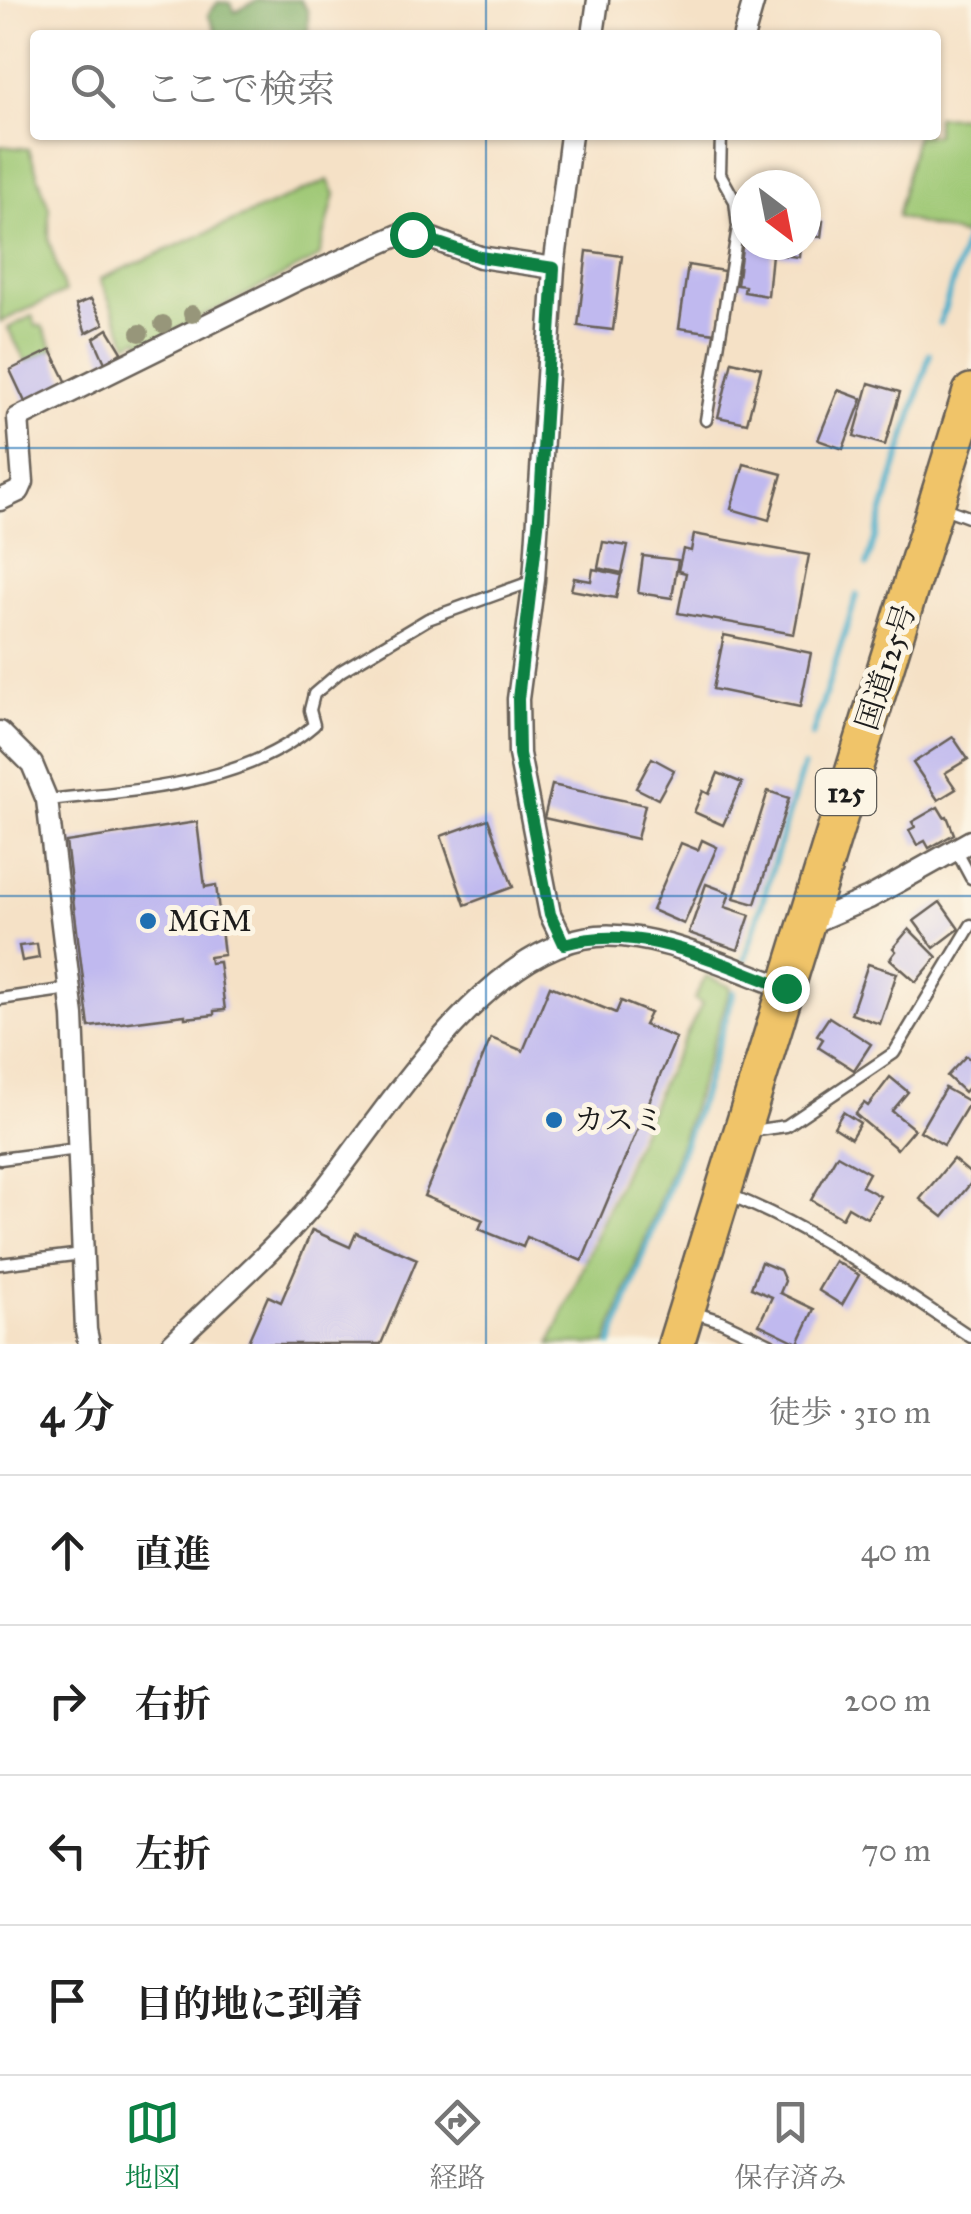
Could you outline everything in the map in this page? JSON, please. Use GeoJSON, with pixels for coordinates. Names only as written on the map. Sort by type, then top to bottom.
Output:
{"type":"FeatureCollection","features":[{"type":"Feature","properties":{"kind":"highway","name":"国道125号"},"geometry":{"type":"LineString","coordinates":[[682,1327],[971,392]]}},
{"type":"Feature","properties":{"kind":"street"},"geometry":{"type":"LineString","coordinates":[[594,30],[598,0]]}},
{"type":"Feature","properties":{"kind":"street"},"geometry":{"type":"LineString","coordinates":[[745,30],[754,0]]}},
{"type":"Feature","properties":{"kind":"street"},"geometry":{"type":"LineString","coordinates":[[564,944],[550,914],[519,754],[521,667],[534,580],[554,268],[569,140]]}},
{"type":"Feature","properties":{"kind":"street"},"geometry":{"type":"LineString","coordinates":[[0,500],[19,491],[23,482],[9,418],[399,235],[430,238],[480,257],[554,268]]}},
{"type":"Feature","properties":{"kind":"street"},"geometry":{"type":"LineString","coordinates":[[0,732],[32,764],[47,800],[69,989],[90,1344]]}},
{"type":"Feature","properties":{"kind":"street"},"geometry":{"type":"LineString","coordinates":[[806,925],[869,898],[963,846]]}},
{"type":"Feature","properties":{"kind":"street"},"geometry":{"type":"LineString","coordinates":[[172,1344],[302,1216],[339,1173],[409,1077],[469,1011],[522,966],[564,944],[598,936],[651,940],[786,988]]}},
{"type":"Feature","properties":{"kind":"lane"},"geometry":{"type":"LineString","coordinates":[[706,420],[738,226],[736,206],[720,174],[721,140]]}},
{"type":"Feature","properties":{"kind":"lane"},"geometry":{"type":"LineString","coordinates":[[938,506],[971,518]]}},
{"type":"Feature","properties":{"kind":"lane"},"geometry":{"type":"LineString","coordinates":[[47,800],[197,778],[282,750],[314,724],[310,710],[314,694],[342,671],[428,619],[534,580]]}},
{"type":"Feature","properties":{"kind":"lane"},"geometry":{"type":"LineString","coordinates":[[963,846],[971,878]]}},
{"type":"Feature","properties":{"kind":"lane"},"geometry":{"type":"LineString","coordinates":[[742,1132],[786,1126],[894,1054],[971,926]]}},
{"type":"Feature","properties":{"kind":"lane"},"geometry":{"type":"LineString","coordinates":[[0,999],[69,989]]}},
{"type":"Feature","properties":{"kind":"lane"},"geometry":{"type":"LineString","coordinates":[[0,1159],[79,1149]]}},
{"type":"Feature","properties":{"kind":"lane"},"geometry":{"type":"LineString","coordinates":[[724,1192],[762,1207],[874,1272],[971,1336]]}},
{"type":"Feature","properties":{"kind":"lane"},"geometry":{"type":"LineString","coordinates":[[0,1264],[82,1254]]}},
{"type":"Feature","properties":{"kind":"lane"},"geometry":{"type":"LineString","coordinates":[[682,1327],[721,1321],[770,1344]]}},
{"type":"Feature","properties":{"kind":"green space"},"geometry":{"type":"Polygon","coordinates":[[[258,0],[300,0],[308,11],[308,30],[216,30],[208,15],[218,2],[230,3],[235,12],[258,0]]]}},
{"type":"Feature","properties":{"kind":"green space"},"geometry":{"type":"Polygon","coordinates":[[[971,116],[971,213],[964,236],[897,217],[915,140],[941,140],[941,117],[971,116]]]}},
{"type":"Feature","properties":{"kind":"green space"},"geometry":{"type":"Polygon","coordinates":[[[0,146],[29,149],[49,208],[49,241],[65,292],[0,322],[0,146]]]}},
{"type":"Feature","properties":{"kind":"green space"},"geometry":{"type":"Polygon","coordinates":[[[328,180],[335,194],[319,257],[143,347],[139,338],[128,344],[100,279],[328,180]]]}},
{"type":"Feature","properties":{"kind":"green space"},"geometry":{"type":"Polygon","coordinates":[[[32,316],[54,349],[26,362],[8,328],[32,316]]]}},
{"type":"Feature","properties":{"kind":"green space"},"geometry":{"type":"Polygon","coordinates":[[[706,976],[731,987],[680,1145],[606,1344],[550,1344],[661,1084],[702,1004],[694,999],[706,976]]]}},
{"type":"Feature","properties":{"kind":"building"},"geometry":{"type":"Polygon","coordinates":[[[587,251],[622,256],[613,330],[578,326],[587,251]]]}},
{"type":"Feature","properties":{"kind":"building"},"geometry":{"type":"Polygon","coordinates":[[[740,260],[771,260],[768,296],[744,292],[745,286],[737,285],[740,260]]]}},
{"type":"Feature","properties":{"kind":"building"},"geometry":{"type":"Polygon","coordinates":[[[688,265],[724,271],[715,333],[679,328],[688,265]]]}},
{"type":"Feature","properties":{"kind":"building"},"geometry":{"type":"Polygon","coordinates":[[[91,299],[104,324],[86,333],[76,305],[91,299]]]}},
{"type":"Feature","properties":{"kind":"building"},"geometry":{"type":"Polygon","coordinates":[[[108,329],[122,352],[105,363],[94,338],[108,329]]]}},
{"type":"Feature","properties":{"kind":"building"},"geometry":{"type":"Polygon","coordinates":[[[51,350],[67,383],[26,404],[10,370],[51,350]]]}},
{"type":"Feature","properties":{"kind":"building"},"geometry":{"type":"Polygon","coordinates":[[[732,361],[761,368],[747,423],[718,417],[732,361]]]}},
{"type":"Feature","properties":{"kind":"building"},"geometry":{"type":"Polygon","coordinates":[[[869,383],[900,392],[885,445],[854,436],[869,383]]]}},
{"type":"Feature","properties":{"kind":"building"},"geometry":{"type":"Polygon","coordinates":[[[838,390],[862,399],[843,449],[818,440],[838,390]]]}},
{"type":"Feature","properties":{"kind":"building"},"geometry":{"type":"Polygon","coordinates":[[[744,464],[782,474],[769,520],[731,509],[744,464]]]}},
{"type":"Feature","properties":{"kind":"building"},"geometry":{"type":"Polygon","coordinates":[[[694,534],[809,555],[794,634],[678,613],[686,573],[678,571],[683,549],[691,551],[694,534]]]}},
{"type":"Feature","properties":{"kind":"building"},"geometry":{"type":"Polygon","coordinates":[[[603,542],[628,546],[622,573],[598,568],[603,542]]]}},
{"type":"Feature","properties":{"kind":"building"},"geometry":{"type":"Polygon","coordinates":[[[643,556],[678,560],[672,598],[638,593],[643,556]]]}},
{"type":"Feature","properties":{"kind":"building"},"geometry":{"type":"Polygon","coordinates":[[[593,569],[621,575],[616,598],[571,590],[574,578],[591,581],[593,569]]]}},
{"type":"Feature","properties":{"kind":"building"},"geometry":{"type":"Polygon","coordinates":[[[724,635],[811,653],[800,707],[713,689],[724,635]]]}},
{"type":"Feature","properties":{"kind":"building"},"geometry":{"type":"Polygon","coordinates":[[[953,737],[968,759],[945,773],[956,789],[938,800],[913,763],[953,737]]]}},
{"type":"Feature","properties":{"kind":"building"},"geometry":{"type":"Polygon","coordinates":[[[652,758],[674,770],[658,799],[636,788],[652,758]]]}},
{"type":"Feature","properties":{"kind":"building"},"geometry":{"type":"Polygon","coordinates":[[[718,773],[742,783],[723,825],[694,812],[703,791],[709,794],[718,773]]]}},
{"type":"Feature","properties":{"kind":"building"},"geometry":{"type":"Polygon","coordinates":[[[552,785],[645,805],[637,839],[544,818],[552,785]]]}},
{"type":"Feature","properties":{"kind":"building"},"geometry":{"type":"Polygon","coordinates":[[[768,791],[789,798],[755,904],[734,898],[768,791]]]}},
{"type":"Feature","properties":{"kind":"building"},"geometry":{"type":"Polygon","coordinates":[[[938,807],[947,816],[954,834],[929,848],[925,841],[917,845],[909,830],[915,827],[912,822],[938,807]]]}},
{"type":"Feature","properties":{"kind":"building"},"geometry":{"type":"Polygon","coordinates":[[[488,819],[513,887],[465,905],[441,836],[488,819]]]}},
{"type":"Feature","properties":{"kind":"building","name":"MGM"},"geometry":{"type":"Polygon","coordinates":[[[197,822],[205,887],[216,885],[224,955],[209,957],[210,963],[219,962],[225,1010],[214,1011],[214,1015],[89,1027],[66,842],[197,822]]]}},
{"type":"Feature","properties":{"kind":"building"},"geometry":{"type":"Polygon","coordinates":[[[702,840],[717,847],[684,924],[652,910],[681,843],[698,850],[702,840]]]}},
{"type":"Feature","properties":{"kind":"building"},"geometry":{"type":"Polygon","coordinates":[[[706,884],[730,893],[725,907],[750,915],[738,950],[689,933],[706,884]]]}},
{"type":"Feature","properties":{"kind":"building"},"geometry":{"type":"Polygon","coordinates":[[[940,902],[959,929],[934,948],[914,921],[940,902]]]}},
{"type":"Feature","properties":{"kind":"building"},"geometry":{"type":"Polygon","coordinates":[[[909,929],[937,957],[916,982],[890,959],[896,951],[893,948],[909,929]]]}},
{"type":"Feature","properties":{"kind":"building"},"geometry":{"type":"Polygon","coordinates":[[[37,944],[39,958],[22,961],[19,946],[37,944]]]}},
{"type":"Feature","properties":{"kind":"building"},"geometry":{"type":"Polygon","coordinates":[[[868,964],[897,973],[880,1024],[851,1014],[868,964]]]}},
{"type":"Feature","properties":{"kind":"building"},"geometry":{"type":"Polygon","coordinates":[[[550,986],[616,1013],[621,1001],[650,1013],[644,1025],[676,1038],[582,1261],[527,1237],[523,1247],[479,1229],[483,1220],[424,1196],[491,1038],[523,1051],[550,986]]]}},
{"type":"Feature","properties":{"kind":"building"},"geometry":{"type":"Polygon","coordinates":[[[829,1017],[871,1044],[854,1070],[818,1047],[823,1039],[817,1035],[829,1017]]]}},
{"type":"Feature","properties":{"kind":"building"},"geometry":{"type":"Polygon","coordinates":[[[966,1056],[971,1060],[971,1084],[964,1092],[947,1076],[966,1056]]]}},
{"type":"Feature","properties":{"kind":"building"},"geometry":{"type":"Polygon","coordinates":[[[890,1077],[908,1092],[892,1111],[914,1129],[897,1149],[855,1114],[864,1103],[868,1106],[890,1077]]]}},
{"type":"Feature","properties":{"kind":"building"},"geometry":{"type":"Polygon","coordinates":[[[945,1088],[970,1102],[944,1145],[920,1131],[945,1088]]]}},
{"type":"Feature","properties":{"kind":"building"},"geometry":{"type":"Polygon","coordinates":[[[843,1112],[860,1123],[851,1138],[834,1127],[843,1112]]]}},
{"type":"Feature","properties":{"kind":"building"},"geometry":{"type":"Polygon","coordinates":[[[837,1155],[869,1173],[862,1186],[880,1196],[867,1218],[848,1207],[842,1218],[811,1200],[837,1155]]]}},
{"type":"Feature","properties":{"kind":"building"},"geometry":{"type":"Polygon","coordinates":[[[953,1159],[971,1174],[971,1183],[943,1217],[920,1199],[953,1159]]]}},
{"type":"Feature","properties":{"kind":"building"},"geometry":{"type":"Polygon","coordinates":[[[312,1230],[350,1247],[356,1233],[417,1259],[381,1344],[247,1344],[268,1296],[281,1302],[312,1230]]]}},
{"type":"Feature","properties":{"kind":"building"},"geometry":{"type":"Polygon","coordinates":[[[835,1261],[859,1275],[842,1305],[818,1290],[835,1261]]]}},
{"type":"Feature","properties":{"kind":"building"},"geometry":{"type":"Polygon","coordinates":[[[761,1262],[780,1270],[785,1281],[780,1293],[814,1309],[798,1343],[759,1324],[772,1297],[751,1288],[761,1262]]]}},
{"type":"Feature","properties":{"kind":"waterway"},"geometry":{"type":"LineString","coordinates":[[940,323],[971,224]]}},
{"type":"Feature","properties":{"kind":"waterway"},"geometry":{"type":"LineString","coordinates":[[867,565],[930,354]]}},
{"type":"Feature","properties":{"kind":"waterway"},"geometry":{"type":"LineString","coordinates":[[812,736],[857,595]]}},
{"type":"Feature","properties":{"kind":"waterway"},"geometry":{"type":"LineString","coordinates":[[745,959],[803,767]]}},
{"type":"Feature","properties":{"kind":"waterway"},"geometry":{"type":"LineString","coordinates":[[611,1344],[703,1093],[734,992]]}},
{"type":"Feature","properties":{"kind":"place","name":"MGM"},"geometry":{"type":"Point","coordinates":[148,921]}},
{"type":"Feature","properties":{"kind":"place","name":"カスミ"},"geometry":{"type":"Point","coordinates":[554,1120]}},
{"type":"Feature","properties":{"kind":"route"},"geometry":{"type":"LineString","coordinates":[[412,234],[480,257],[554,268],[534,580],[518,699],[519,754],[550,914],[564,944],[598,936],[651,940],[786,988]]}}]}
